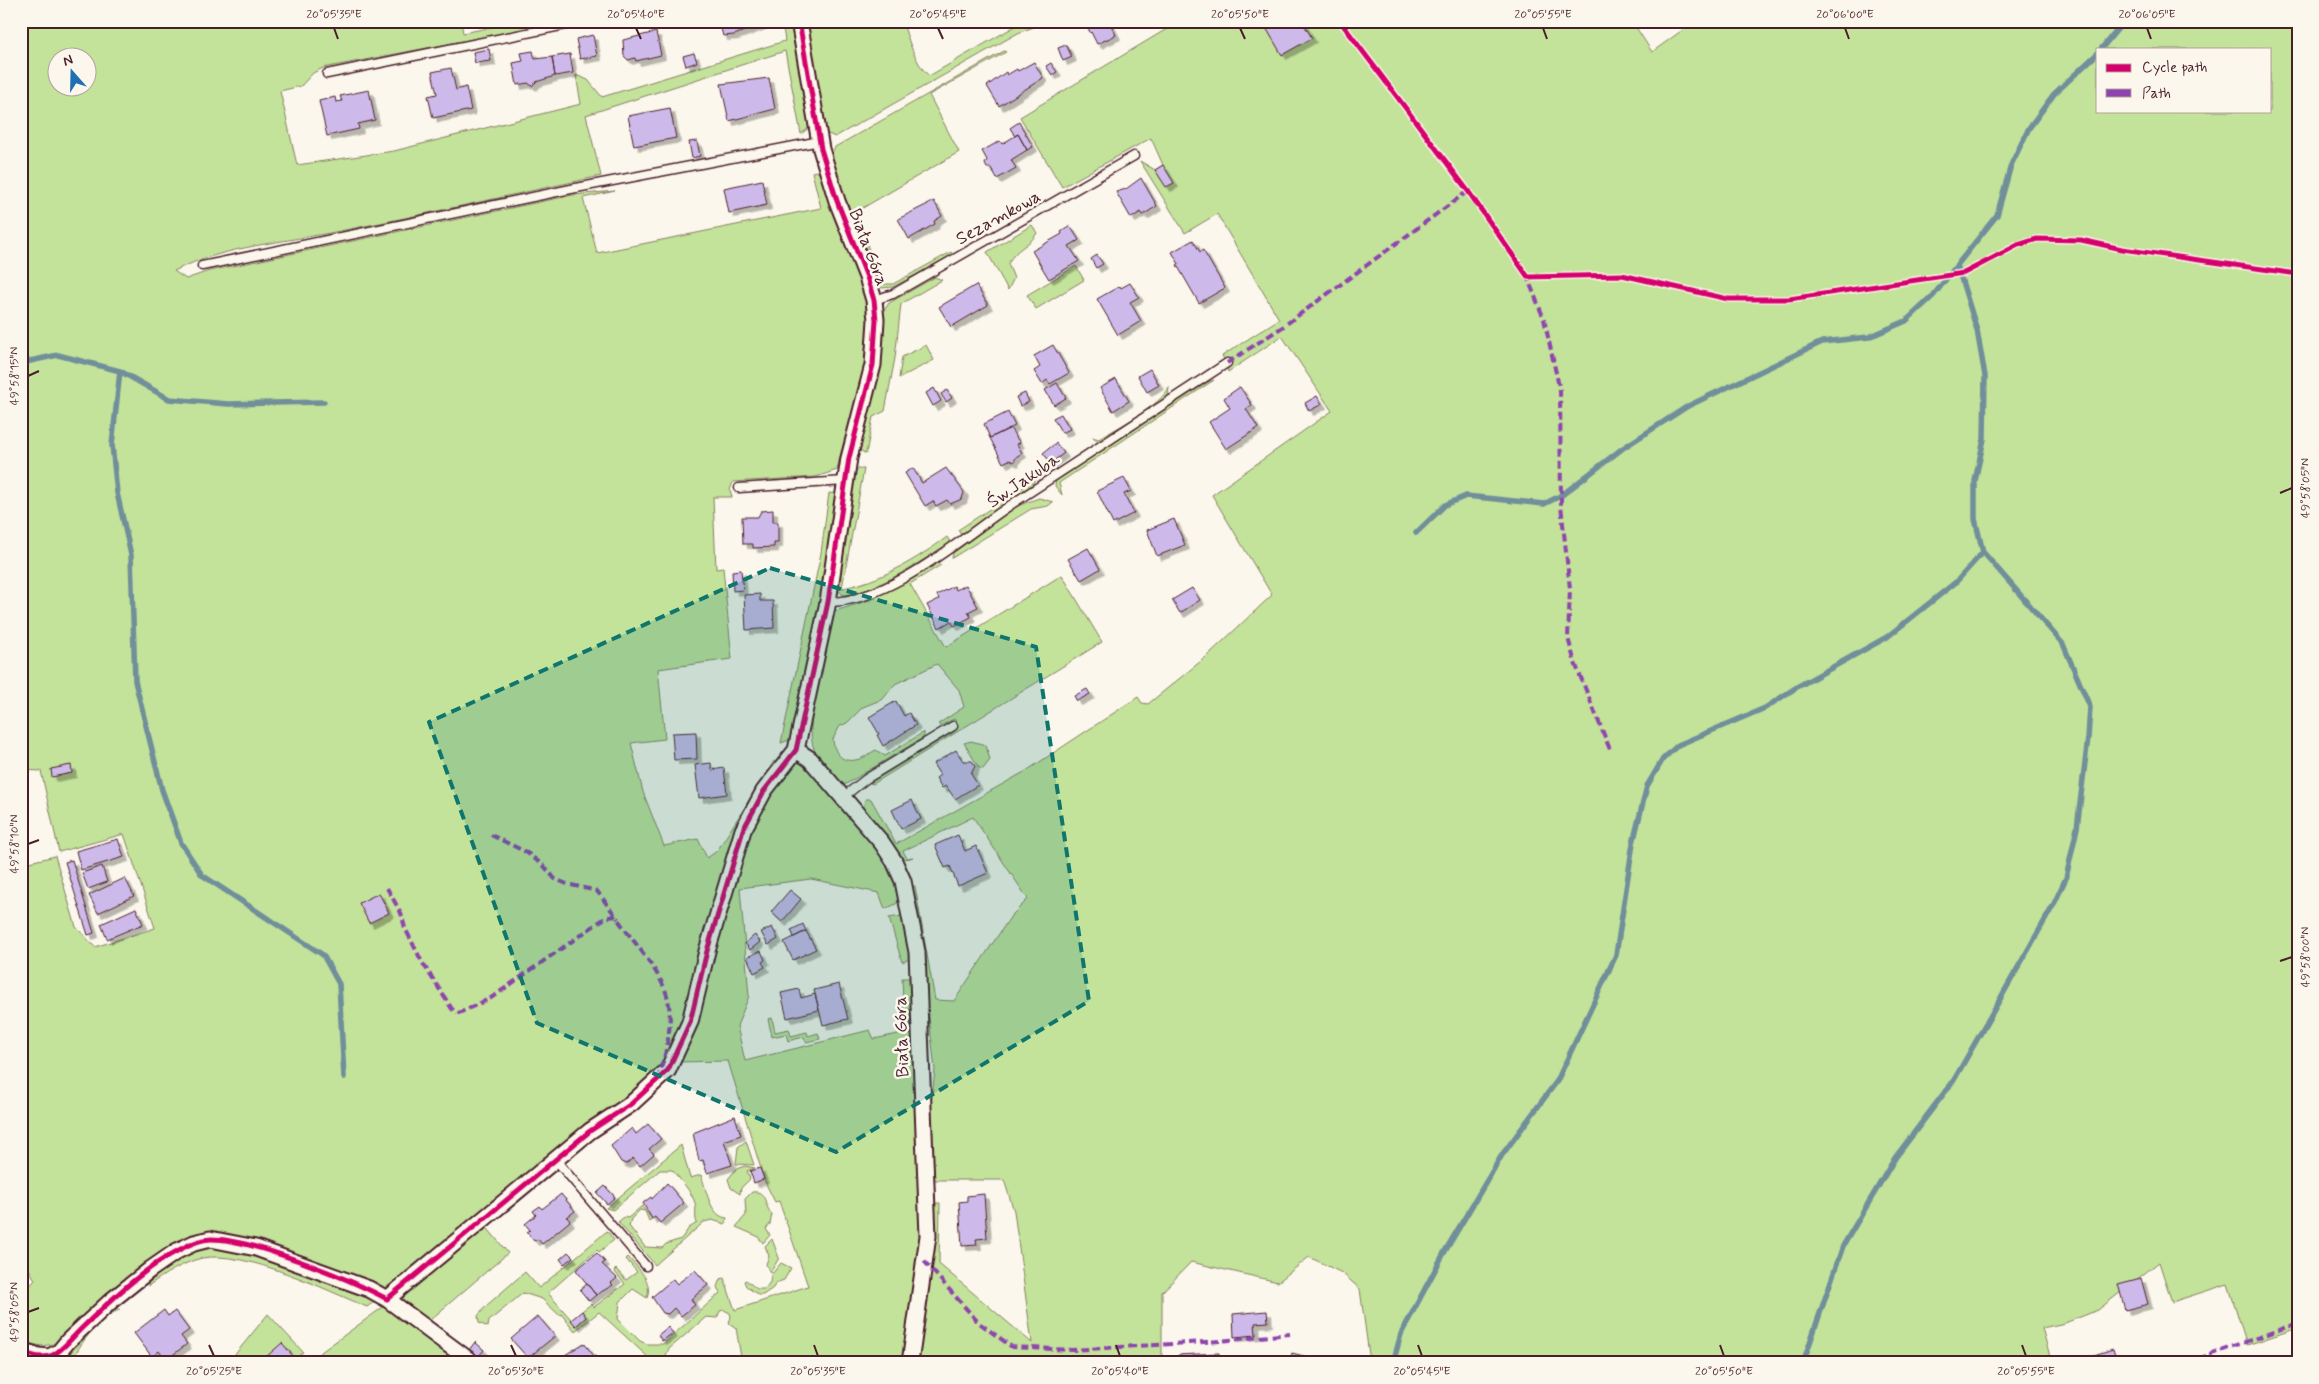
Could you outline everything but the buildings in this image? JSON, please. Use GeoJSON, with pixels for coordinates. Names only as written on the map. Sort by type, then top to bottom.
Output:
{"type":"FeatureCollection","features":[{"type":"Feature","properties":{"kind":"street","name":"Biała Góra"},"geometry":{"type":"LineString","coordinates":[[799,21],[820,141],[837,202],[868,277],[874,300],[876,340],[873,364],[849,458],[828,602],[796,750],[810,759],[882,843],[894,861],[903,881],[917,952],[928,1236],[910,1363]]}},
{"type":"Feature","properties":{"kind":"street"},"geometry":{"type":"LineString","coordinates":[[387,1299],[590,1131],[631,1104],[668,1070],[690,1022],[707,951],[743,830],[764,791],[796,750]]}},
{"type":"Feature","properties":{"kind":"street"},"geometry":{"type":"LineString","coordinates":[[21,1350],[38,1356],[49,1356],[59,1352],[112,1300],[150,1269],[177,1251],[194,1243],[210,1239],[256,1248],[369,1289],[387,1299],[474,1363]]}},
{"type":"Feature","properties":{"kind":"lane"},"geometry":{"type":"LineString","coordinates":[[327,74],[585,21]]}},
{"type":"Feature","properties":{"kind":"lane"},"geometry":{"type":"LineString","coordinates":[[202,266],[571,189],[820,141]]}},
{"type":"Feature","properties":{"kind":"lane","name":"Sezamkowa"},"geometry":{"type":"LineString","coordinates":[[874,300],[893,294],[1134,156]]}},
{"type":"Feature","properties":{"kind":"lane","name":"Św.Jakuba"},"geometry":{"type":"LineString","coordinates":[[828,602],[844,602],[866,595],[943,554],[1014,503],[1227,363]]}},
{"type":"Feature","properties":{"kind":"lane"},"geometry":{"type":"LineString","coordinates":[[740,488],[846,481]]}},
{"type":"Feature","properties":{"kind":"lane"},"geometry":{"type":"LineString","coordinates":[[843,797],[866,779],[953,726]]}},
{"type":"Feature","properties":{"kind":"lane"},"geometry":{"type":"LineString","coordinates":[[555,1159],[646,1266]]}},
{"type":"Feature","properties":{"kind":"highlighted area"},"geometry":{"type":"Polygon","coordinates":[[[770,568],[1036,647],[1089,1001],[836,1152],[537,1023],[429,722],[770,568]]]}},
{"type":"Feature","properties":{"kind":"green space"},"geometry":{"type":"Polygon","coordinates":[[[21,21],[461,21],[463,33],[522,21],[567,21],[323,68],[313,73],[301,86],[280,91],[297,165],[394,151],[581,104],[576,75],[588,80],[602,97],[785,41],[782,21],[790,21],[810,127],[801,134],[785,51],[586,115],[601,176],[319,235],[234,250],[174,271],[186,279],[209,271],[573,195],[615,191],[583,198],[597,253],[821,208],[812,172],[816,171],[822,175],[857,268],[869,316],[870,340],[868,363],[837,470],[816,477],[733,482],[730,490],[732,497],[713,497],[716,569],[723,568],[732,659],[658,669],[665,739],[631,743],[643,792],[664,846],[698,839],[707,858],[717,851],[774,761],[788,767],[799,762],[818,777],[856,819],[883,854],[892,870],[900,898],[896,904],[885,909],[879,893],[811,879],[740,888],[749,996],[737,1026],[745,1061],[870,1030],[874,1039],[898,1034],[915,1034],[921,1240],[905,1363],[742,1363],[736,1328],[729,1323],[730,1313],[724,1310],[720,1311],[717,1318],[706,1317],[669,1349],[666,1355],[670,1363],[665,1363],[658,1355],[651,1360],[599,1312],[575,1331],[561,1314],[559,1315],[542,1299],[523,1293],[489,1321],[488,1327],[479,1323],[478,1316],[486,1306],[525,1272],[539,1288],[607,1231],[614,1240],[599,1252],[597,1250],[548,1293],[576,1325],[586,1317],[582,1311],[591,1304],[594,1307],[625,1284],[614,1271],[616,1269],[626,1280],[637,1272],[626,1259],[628,1257],[647,1281],[648,1292],[647,1298],[633,1289],[620,1302],[618,1319],[640,1341],[647,1344],[663,1344],[720,1293],[717,1287],[720,1279],[724,1278],[735,1310],[808,1286],[779,1201],[775,1202],[765,1182],[728,1061],[679,1062],[664,1065],[388,1289],[380,1289],[207,1235],[54,1344],[42,1346],[21,1342],[21,1295],[35,1280],[21,1255],[21,1009],[25,1008],[21,1002],[21,864],[55,856],[76,927],[95,947],[155,928],[124,834],[59,852],[41,771],[21,770],[21,21]]]}},
{"type":"Feature","properties":{"kind":"green space"},"geometry":{"type":"Polygon","coordinates":[[[803,21],[902,21],[919,64],[929,76],[1024,21],[1039,21],[1035,23],[1036,26],[1018,33],[835,137],[826,133],[803,21]]]}},
{"type":"Feature","properties":{"kind":"green space"},"geometry":{"type":"Polygon","coordinates":[[[1180,21],[1632,21],[1652,52],[1695,21],[2298,21],[2298,1328],[2247,1345],[2228,1284],[2172,1302],[2159,1262],[2098,1310],[2065,1323],[2042,1328],[2052,1363],[1364,1363],[1369,1355],[1360,1289],[1342,1273],[1309,1257],[1278,1282],[1191,1262],[1162,1292],[1162,1363],[916,1363],[934,1203],[940,1203],[939,1264],[1032,1343],[1014,1211],[1004,1180],[931,1180],[930,1114],[935,1070],[923,964],[911,886],[915,886],[935,1000],[954,1001],[1011,916],[1028,899],[973,817],[903,851],[907,858],[913,857],[904,859],[897,854],[864,807],[864,803],[866,799],[871,799],[896,844],[1026,771],[1138,697],[1142,703],[1148,704],[1206,657],[1272,595],[1212,495],[1332,411],[1282,336],[1228,372],[1227,363],[1222,356],[1279,319],[1217,214],[1185,233],[1140,161],[1155,170],[1163,165],[1151,138],[1062,187],[1020,117],[1180,21]]]}},
{"type":"Feature","properties":{"kind":"green space"},"geometry":{"type":"Polygon","coordinates":[[[1004,51],[1006,52],[929,95],[959,152],[854,213],[883,284],[893,284],[951,252],[953,255],[893,287],[882,288],[877,285],[862,251],[830,156],[835,147],[1004,51]]]}},
{"type":"Feature","properties":{"kind":"green space"},"geometry":{"type":"Polygon","coordinates":[[[1032,225],[1037,233],[1014,254],[1008,264],[1014,278],[1008,290],[987,252],[1032,225]]]}},
{"type":"Feature","properties":{"kind":"green space"},"geometry":{"type":"Polygon","coordinates":[[[1076,266],[1084,280],[1036,309],[1027,295],[1076,266]]]}},
{"type":"Feature","properties":{"kind":"green space"},"geometry":{"type":"Polygon","coordinates":[[[935,277],[942,280],[901,304],[895,358],[885,411],[873,417],[866,454],[858,449],[881,348],[883,312],[889,303],[935,277]]]}},
{"type":"Feature","properties":{"kind":"green space"},"geometry":{"type":"Polygon","coordinates":[[[926,345],[934,360],[899,378],[902,357],[926,345]]]}},
{"type":"Feature","properties":{"kind":"green space"},"geometry":{"type":"Polygon","coordinates":[[[1214,380],[1059,483],[1062,495],[1055,486],[1056,480],[1208,382],[1214,380]]]}},
{"type":"Feature","properties":{"kind":"green space"},"geometry":{"type":"Polygon","coordinates":[[[1169,387],[1168,397],[1098,442],[1092,437],[1099,439],[1138,416],[1158,401],[1169,387]]]}},
{"type":"Feature","properties":{"kind":"green space"},"geometry":{"type":"Polygon","coordinates":[[[856,469],[864,469],[842,588],[870,581],[884,575],[947,537],[951,543],[884,582],[856,593],[843,595],[836,588],[853,472],[856,469]]]}},
{"type":"Feature","properties":{"kind":"green space"},"geometry":{"type":"Polygon","coordinates":[[[1035,479],[1032,485],[961,535],[958,530],[1035,479]]]}},
{"type":"Feature","properties":{"kind":"green space"},"geometry":{"type":"Polygon","coordinates":[[[829,493],[837,494],[820,603],[795,738],[781,743],[821,553],[829,493]]]}},
{"type":"Feature","properties":{"kind":"green space"},"geometry":{"type":"Polygon","coordinates":[[[1039,498],[1053,502],[1048,506],[1031,509],[952,558],[953,553],[1017,506],[1039,498]]]}},
{"type":"Feature","properties":{"kind":"green space"},"geometry":{"type":"Polygon","coordinates":[[[937,563],[941,565],[910,584],[946,647],[1062,575],[1102,642],[873,784],[870,783],[954,732],[958,728],[957,722],[954,719],[940,726],[938,724],[964,707],[959,690],[937,664],[895,684],[883,699],[863,707],[847,723],[840,726],[833,739],[838,754],[846,760],[862,758],[876,750],[885,756],[924,732],[924,737],[842,785],[820,759],[814,749],[811,737],[811,720],[816,682],[832,612],[873,599],[937,563]]]}},
{"type":"Feature","properties":{"kind":"green space"},"geometry":{"type":"Polygon","coordinates":[[[971,741],[986,745],[990,760],[983,769],[979,768],[964,743],[971,741]]]}},
{"type":"Feature","properties":{"kind":"green space"},"geometry":{"type":"Polygon","coordinates":[[[901,916],[904,918],[912,955],[910,959],[902,962],[889,918],[901,916]]]}},
{"type":"Feature","properties":{"kind":"green space"},"geometry":{"type":"Polygon","coordinates":[[[902,978],[913,978],[915,1023],[904,1023],[902,978]]]}},
{"type":"Feature","properties":{"kind":"green space"},"geometry":{"type":"Polygon","coordinates":[[[772,1018],[775,1032],[789,1029],[791,1036],[807,1032],[808,1036],[818,1033],[820,1039],[806,1042],[804,1037],[788,1041],[786,1034],[772,1037],[768,1019],[772,1018]]]}},
{"type":"Feature","properties":{"kind":"green space"},"geometry":{"type":"Polygon","coordinates":[[[746,1141],[754,1165],[736,1164],[738,1147],[746,1141]]]}},
{"type":"Feature","properties":{"kind":"green space"},"geometry":{"type":"Polygon","coordinates":[[[681,1145],[690,1178],[701,1175],[716,1213],[727,1218],[725,1224],[712,1220],[704,1222],[655,1265],[618,1222],[624,1217],[628,1218],[642,1206],[652,1219],[649,1221],[645,1211],[640,1210],[631,1219],[629,1226],[645,1247],[662,1248],[666,1244],[681,1239],[689,1228],[697,1223],[696,1206],[688,1190],[672,1170],[660,1170],[613,1210],[606,1208],[681,1145]]]}},
{"type":"Feature","properties":{"kind":"green space"},"geometry":{"type":"Polygon","coordinates":[[[745,1166],[755,1168],[747,1171],[750,1179],[741,1188],[740,1194],[731,1188],[728,1179],[736,1169],[745,1166]]]}},
{"type":"Feature","properties":{"kind":"green space"},"geometry":{"type":"Polygon","coordinates":[[[752,1192],[761,1193],[772,1214],[770,1224],[766,1229],[770,1235],[763,1243],[757,1236],[736,1227],[746,1215],[745,1199],[752,1192]]]}},
{"type":"Feature","properties":{"kind":"green space"},"geometry":{"type":"Polygon","coordinates":[[[484,1224],[508,1253],[430,1320],[486,1363],[480,1363],[404,1307],[403,1294],[484,1224]]]}},
{"type":"Feature","properties":{"kind":"green space"},"geometry":{"type":"Polygon","coordinates":[[[772,1239],[779,1258],[770,1273],[766,1264],[769,1256],[765,1246],[772,1239]]]}},
{"type":"Feature","properties":{"kind":"green space"},"geometry":{"type":"Polygon","coordinates":[[[206,1246],[233,1247],[319,1276],[375,1301],[367,1307],[286,1273],[241,1260],[220,1257],[202,1258],[188,1263],[167,1273],[148,1286],[151,1275],[179,1256],[206,1246]]]}},
{"type":"Feature","properties":{"kind":"green space"},"geometry":{"type":"Polygon","coordinates":[[[781,1263],[791,1268],[784,1280],[776,1283],[773,1288],[763,1295],[758,1295],[746,1286],[744,1281],[746,1280],[757,1289],[765,1289],[770,1282],[771,1275],[781,1263]]]}},
{"type":"Feature","properties":{"kind":"green space"},"geometry":{"type":"Polygon","coordinates":[[[114,1307],[120,1310],[105,1318],[91,1331],[79,1347],[71,1363],[61,1363],[65,1353],[114,1307]]]}},
{"type":"Feature","properties":{"kind":"green space"},"geometry":{"type":"Polygon","coordinates":[[[383,1307],[465,1363],[306,1363],[383,1307]]]}},
{"type":"Feature","properties":{"kind":"green space"},"geometry":{"type":"Polygon","coordinates":[[[268,1314],[303,1352],[290,1363],[228,1363],[268,1314]]]}},
{"type":"Feature","properties":{"kind":"waterway"},"geometry":{"type":"LineString","coordinates":[[2102,48],[2124,21]]}},
{"type":"Feature","properties":{"kind":"waterway"},"geometry":{"type":"LineString","coordinates":[[1803,1363],[1843,1246],[1895,1158],[1954,1080],[2053,906],[2066,878],[2077,828],[2090,707],[2063,644],[1983,552],[1975,519],[1975,481],[1984,439],[1985,376],[1977,330],[1957,265],[1997,215],[2011,165],[2029,128],[2054,94],[2096,55]]}},
{"type":"Feature","properties":{"kind":"waterway"},"geometry":{"type":"LineString","coordinates":[[1416,533],[1445,505],[1466,496],[1544,504],[1562,495],[1623,448],[1688,406],[1822,342],[1869,337],[1906,321],[1933,296],[1957,265]]}},
{"type":"Feature","properties":{"kind":"waterway"},"geometry":{"type":"LineString","coordinates":[[21,363],[58,355],[120,371],[169,399],[228,404],[324,402]]}},
{"type":"Feature","properties":{"kind":"waterway"},"geometry":{"type":"LineString","coordinates":[[120,371],[112,445],[117,493],[131,555],[135,681],[162,790],[181,843],[202,875],[323,955],[339,984],[344,1077]]}},
{"type":"Feature","properties":{"kind":"waterway"},"geometry":{"type":"LineString","coordinates":[[1393,1363],[1401,1334],[1444,1253],[1502,1155],[1557,1081],[1616,955],[1633,843],[1647,786],[1663,759],[1678,745],[1765,708],[1797,687],[1887,637],[1956,582],[1983,552]]}},
{"type":"Feature","properties":{"kind":"marked path"},"geometry":{"type":"LineString","coordinates":[[1227,363],[1281,328],[1468,191]]}},
{"type":"Feature","properties":{"kind":"marked path"},"geometry":{"type":"LineString","coordinates":[[1526,274],[1544,319],[1560,391],[1561,505],[1570,589],[1568,638],[1575,663],[1611,752]]}},
{"type":"Feature","properties":{"kind":"marked path"},"geometry":{"type":"LineString","coordinates":[[491,835],[526,852],[544,866],[555,879],[567,884],[597,891],[618,919]]}},
{"type":"Feature","properties":{"kind":"marked path"},"geometry":{"type":"LineString","coordinates":[[387,888],[401,913],[405,928],[422,962],[452,1009],[459,1013],[491,998],[605,918],[614,916],[653,968],[667,995],[670,1018],[668,1042],[659,1075]]}},
{"type":"Feature","properties":{"kind":"marked path"},"geometry":{"type":"LineString","coordinates":[[924,1261],[978,1322],[1012,1347],[1072,1350],[1220,1341],[1290,1334]]}},
{"type":"Feature","properties":{"kind":"marked path"},"geometry":{"type":"LineString","coordinates":[[2187,1363],[2298,1323]]}},
{"type":"Feature","properties":{"kind":"cycle path"},"geometry":{"type":"LineString","coordinates":[[21,1350],[39,1357],[54,1354],[141,1275],[166,1257],[194,1243],[207,1239],[229,1241],[275,1253],[326,1271],[387,1299],[590,1131],[631,1104],[668,1070],[690,1022],[707,951],[743,830],[764,791],[796,750],[828,602],[849,458],[873,365],[876,320],[874,300],[837,201],[821,149],[799,21]]}},
{"type":"Feature","properties":{"kind":"cycle path"},"geometry":{"type":"LineString","coordinates":[[1340,21],[1468,191],[1528,277],[1622,275],[1728,299],[1789,299],[1964,273],[2018,245],[2037,239],[2081,240],[2122,249],[2298,274]]}}]}
